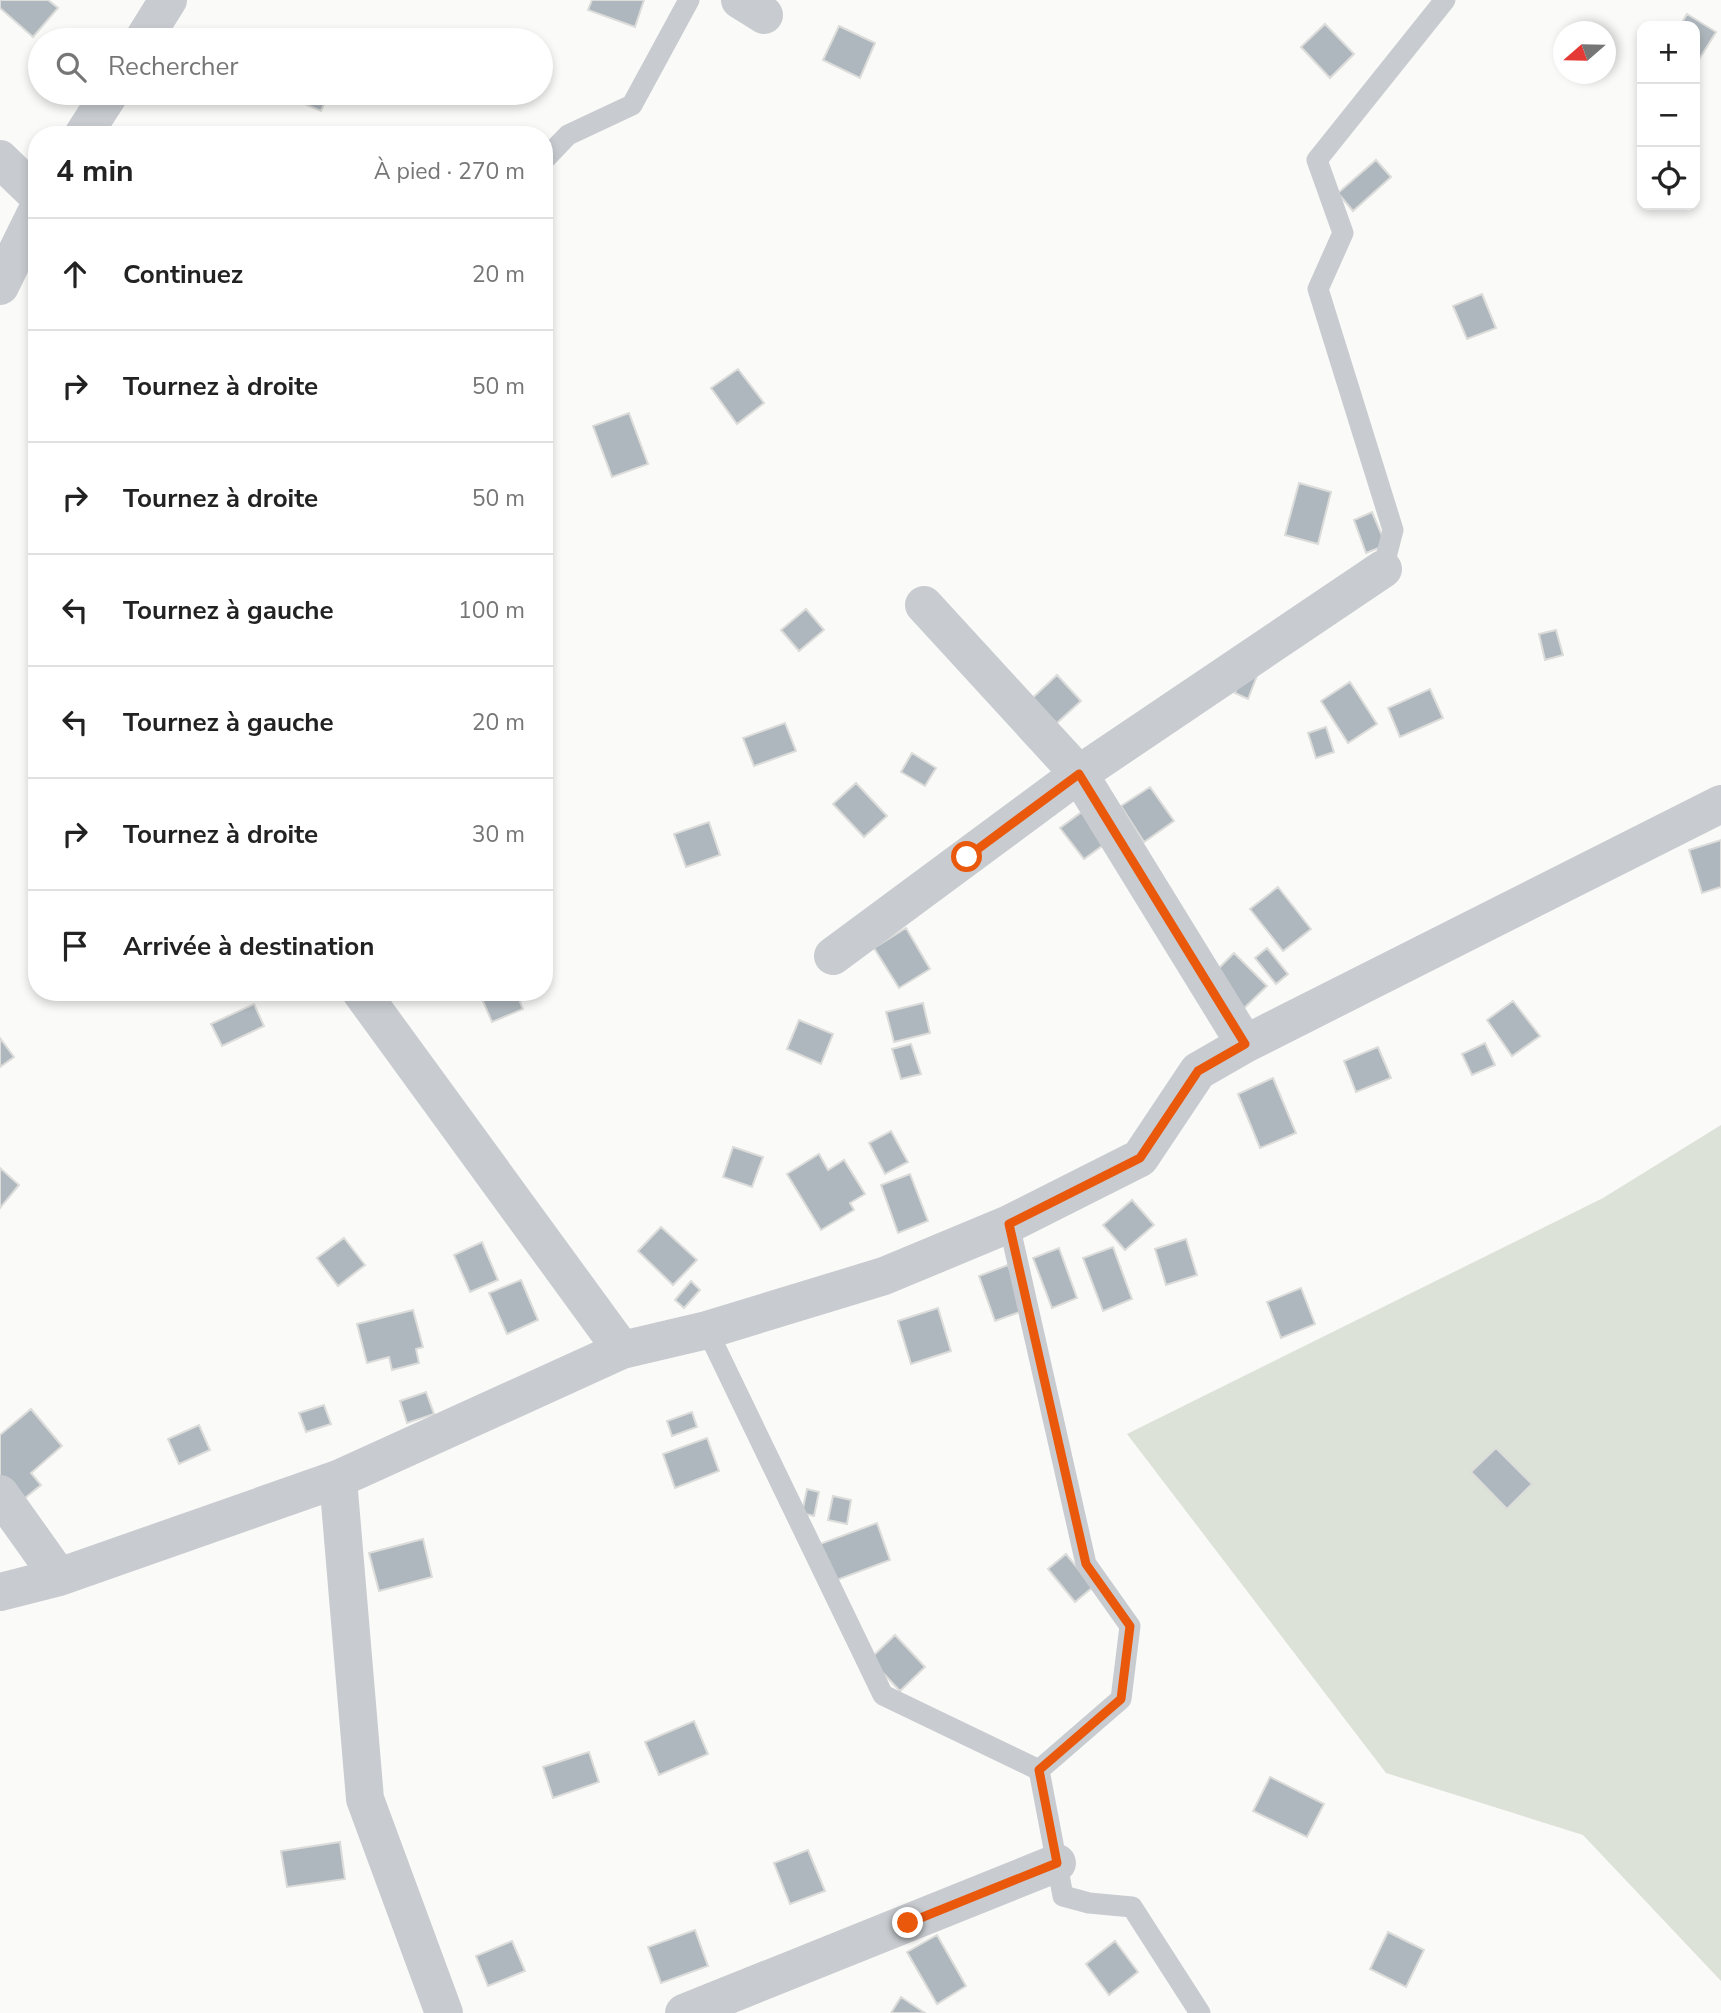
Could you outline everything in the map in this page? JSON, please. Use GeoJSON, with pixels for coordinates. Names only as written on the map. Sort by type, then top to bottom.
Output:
{"type":"FeatureCollection","features":[{"type":"Feature","properties":{"kind":"street"},"geometry":{"type":"LineString","coordinates":[[150,28],[168,0]]}},
{"type":"Feature","properties":{"kind":"street"},"geometry":{"type":"LineString","coordinates":[[89,126],[102,105]]}},
{"type":"Feature","properties":{"kind":"street"},"geometry":{"type":"LineString","coordinates":[[0,159],[28,186]]}},
{"type":"Feature","properties":{"kind":"street"},"geometry":{"type":"LineString","coordinates":[[0,286],[28,229]]}},
{"type":"Feature","properties":{"kind":"street"},"geometry":{"type":"LineString","coordinates":[[833,956],[1079,774],[1383,569]]}},
{"type":"Feature","properties":{"kind":"street"},"geometry":{"type":"LineString","coordinates":[[924,605],[1079,774],[1245,1044]]}},
{"type":"Feature","properties":{"kind":"street"},"geometry":{"type":"LineString","coordinates":[[0,1592],[59,1577],[338,1479],[622,1350],[706,1330],[884,1276],[1009,1224],[1140,1158],[1198,1071],[1245,1044],[1721,804]]}},
{"type":"Feature","properties":{"kind":"street"},"geometry":{"type":"LineString","coordinates":[[368,1001],[622,1350]]}},
{"type":"Feature","properties":{"kind":"street"},"geometry":{"type":"LineString","coordinates":[[338,1479],[365,1799],[444,2013]]}},
{"type":"Feature","properties":{"kind":"street"},"geometry":{"type":"LineString","coordinates":[[0,1494],[59,1577]]}},
{"type":"Feature","properties":{"kind":"street"},"geometry":{"type":"LineString","coordinates":[[684,2013],[1057,1863]]}},
{"type":"Feature","properties":{"kind":"lane"},"geometry":{"type":"LineString","coordinates":[[553,151],[568,135],[632,105],[689,0]]}},
{"type":"Feature","properties":{"kind":"lane"},"geometry":{"type":"LineString","coordinates":[[1383,569],[1393,530],[1318,289],[1343,233],[1317,160],[1445,0]]}},
{"type":"Feature","properties":{"kind":"lane"},"geometry":{"type":"LineString","coordinates":[[1009,1224],[1086,1564],[1130,1626],[1121,1699],[1039,1770]]}},
{"type":"Feature","properties":{"kind":"lane"},"geometry":{"type":"LineString","coordinates":[[706,1330],[883,1695],[1039,1770]]}},
{"type":"Feature","properties":{"kind":"lane"},"geometry":{"type":"LineString","coordinates":[[1039,1770],[1063,1896],[1089,1903],[1132,1907],[1200,2013]]}},
{"type":"Feature","properties":{"kind":"shaded area"},"geometry":{"type":"Polygon","coordinates":[[[1721,1125],[1721,1981],[1583,1835],[1386,1773],[1127,1434],[1603,1198],[1721,1125]]]}},
{"type":"Feature","properties":{"kind":"building"},"geometry":{"type":"Polygon","coordinates":[[[0,0],[48,0],[58,8],[41,28],[28,28],[28,33],[0,8],[0,0]]]}},
{"type":"Feature","properties":{"kind":"building"},"geometry":{"type":"Polygon","coordinates":[[[592,0],[644,0],[635,27],[588,10],[592,0]]]}},
{"type":"Feature","properties":{"kind":"building"},"geometry":{"type":"Polygon","coordinates":[[[1687,14],[1698,21],[1683,21],[1687,14]]]}},
{"type":"Feature","properties":{"kind":"building"},"geometry":{"type":"Polygon","coordinates":[[[1700,22],[1716,32],[1700,58],[1700,22]]]}},
{"type":"Feature","properties":{"kind":"building"},"geometry":{"type":"Polygon","coordinates":[[[1325,24],[1354,54],[1330,78],[1301,47],[1325,24]]]}},
{"type":"Feature","properties":{"kind":"building"},"geometry":{"type":"Polygon","coordinates":[[[839,26],[875,43],[860,78],[823,60],[839,26]]]}},
{"type":"Feature","properties":{"kind":"building"},"geometry":{"type":"Polygon","coordinates":[[[307,105],[324,105],[321,111],[307,105]]]}},
{"type":"Feature","properties":{"kind":"building"},"geometry":{"type":"Polygon","coordinates":[[[1376,160],[1391,177],[1353,211],[1338,193],[1376,160]]]}},
{"type":"Feature","properties":{"kind":"building"},"geometry":{"type":"Polygon","coordinates":[[[1482,294],[1496,328],[1467,339],[1453,306],[1482,294]]]}},
{"type":"Feature","properties":{"kind":"building"},"geometry":{"type":"Polygon","coordinates":[[[738,369],[764,403],[737,424],[711,388],[738,369]]]}},
{"type":"Feature","properties":{"kind":"building"},"geometry":{"type":"Polygon","coordinates":[[[629,413],[648,464],[612,477],[593,426],[629,413]]]}},
{"type":"Feature","properties":{"kind":"building"},"geometry":{"type":"Polygon","coordinates":[[[1299,483],[1331,492],[1318,544],[1285,535],[1299,483]]]}},
{"type":"Feature","properties":{"kind":"building"},"geometry":{"type":"Polygon","coordinates":[[[1372,512],[1386,545],[1366,553],[1354,520],[1372,512]]]}},
{"type":"Feature","properties":{"kind":"building"},"geometry":{"type":"Polygon","coordinates":[[[806,609],[824,630],[799,651],[781,630],[806,609]]]}},
{"type":"Feature","properties":{"kind":"building"},"geometry":{"type":"Polygon","coordinates":[[[1556,630],[1563,655],[1545,660],[1539,634],[1556,630]]]}},
{"type":"Feature","properties":{"kind":"building"},"geometry":{"type":"Polygon","coordinates":[[[1246,663],[1260,668],[1248,699],[1235,693],[1246,663]]]}},
{"type":"Feature","properties":{"kind":"building"},"geometry":{"type":"Polygon","coordinates":[[[1057,675],[1081,701],[1048,731],[1025,705],[1057,675]]]}},
{"type":"Feature","properties":{"kind":"building"},"geometry":{"type":"Polygon","coordinates":[[[1350,682],[1377,724],[1348,743],[1321,701],[1350,682]]]}},
{"type":"Feature","properties":{"kind":"building"},"geometry":{"type":"Polygon","coordinates":[[[1430,689],[1443,718],[1400,737],[1388,708],[1430,689]]]}},
{"type":"Feature","properties":{"kind":"building"},"geometry":{"type":"Polygon","coordinates":[[[785,723],[796,751],[754,766],[743,738],[785,723]]]}},
{"type":"Feature","properties":{"kind":"building"},"geometry":{"type":"Polygon","coordinates":[[[1326,727],[1334,752],[1316,758],[1308,733],[1326,727]]]}},
{"type":"Feature","properties":{"kind":"building"},"geometry":{"type":"Polygon","coordinates":[[[912,753],[936,768],[925,786],[901,772],[912,753]]]}},
{"type":"Feature","properties":{"kind":"building"},"geometry":{"type":"Polygon","coordinates":[[[856,783],[887,816],[864,837],[833,804],[856,783]]]}},
{"type":"Feature","properties":{"kind":"building"},"geometry":{"type":"Polygon","coordinates":[[[1150,787],[1174,821],[1144,842],[1121,806],[1150,787]]]}},
{"type":"Feature","properties":{"kind":"building"},"geometry":{"type":"Polygon","coordinates":[[[1090,806],[1113,838],[1084,859],[1060,828],[1090,806]]]}},
{"type":"Feature","properties":{"kind":"building"},"geometry":{"type":"Polygon","coordinates":[[[709,822],[720,855],[686,867],[674,834],[709,822]]]}},
{"type":"Feature","properties":{"kind":"building"},"geometry":{"type":"Polygon","coordinates":[[[1721,840],[1721,887],[1702,893],[1689,850],[1721,840]]]}},
{"type":"Feature","properties":{"kind":"building"},"geometry":{"type":"Polygon","coordinates":[[[1278,887],[1311,929],[1283,951],[1250,909],[1278,887]]]}},
{"type":"Feature","properties":{"kind":"building"},"geometry":{"type":"Polygon","coordinates":[[[906,928],[930,969],[899,988],[874,948],[906,928]]]}},
{"type":"Feature","properties":{"kind":"building"},"geometry":{"type":"Polygon","coordinates":[[[1267,948],[1288,974],[1276,984],[1255,958],[1267,948]]]}},
{"type":"Feature","properties":{"kind":"building"},"geometry":{"type":"Polygon","coordinates":[[[1234,953],[1267,986],[1239,1013],[1207,980],[1234,953]]]}},
{"type":"Feature","properties":{"kind":"building"},"geometry":{"type":"Polygon","coordinates":[[[483,1001],[520,1001],[523,1009],[492,1022],[483,1001]]]}},
{"type":"Feature","properties":{"kind":"building"},"geometry":{"type":"Polygon","coordinates":[[[1513,1001],[1540,1036],[1512,1056],[1487,1020],[1513,1001]]]}},
{"type":"Feature","properties":{"kind":"building"},"geometry":{"type":"Polygon","coordinates":[[[923,1003],[930,1033],[894,1042],[886,1012],[923,1003]]]}},
{"type":"Feature","properties":{"kind":"building"},"geometry":{"type":"Polygon","coordinates":[[[254,1004],[264,1026],[222,1046],[211,1024],[254,1004]]]}},
{"type":"Feature","properties":{"kind":"building"},"geometry":{"type":"Polygon","coordinates":[[[799,1020],[833,1034],[821,1064],[787,1049],[799,1020]]]}},
{"type":"Feature","properties":{"kind":"building"},"geometry":{"type":"Polygon","coordinates":[[[0,1038],[14,1057],[0,1067],[0,1038]]]}},
{"type":"Feature","properties":{"kind":"building"},"geometry":{"type":"Polygon","coordinates":[[[1485,1043],[1495,1065],[1472,1075],[1462,1054],[1485,1043]]]}},
{"type":"Feature","properties":{"kind":"building"},"geometry":{"type":"Polygon","coordinates":[[[911,1044],[921,1074],[901,1079],[892,1049],[911,1044]]]}},
{"type":"Feature","properties":{"kind":"building"},"geometry":{"type":"Polygon","coordinates":[[[1378,1047],[1391,1078],[1356,1092],[1344,1061],[1378,1047]]]}},
{"type":"Feature","properties":{"kind":"building"},"geometry":{"type":"Polygon","coordinates":[[[1273,1078],[1296,1133],[1260,1148],[1238,1094],[1273,1078]]]}},
{"type":"Feature","properties":{"kind":"building"},"geometry":{"type":"Polygon","coordinates":[[[891,1131],[908,1162],[885,1174],[869,1143],[891,1131]]]}},
{"type":"Feature","properties":{"kind":"building"},"geometry":{"type":"Polygon","coordinates":[[[733,1147],[763,1157],[752,1187],[723,1177],[733,1147]]]}},
{"type":"Feature","properties":{"kind":"building"},"geometry":{"type":"Polygon","coordinates":[[[819,1154],[828,1170],[844,1160],[865,1194],[850,1203],[854,1210],[821,1230],[787,1174],[819,1154]]]}},
{"type":"Feature","properties":{"kind":"building"},"geometry":{"type":"Polygon","coordinates":[[[0,1168],[19,1185],[0,1208],[0,1168]]]}},
{"type":"Feature","properties":{"kind":"building"},"geometry":{"type":"Polygon","coordinates":[[[910,1174],[928,1221],[898,1233],[881,1185],[910,1174]]]}},
{"type":"Feature","properties":{"kind":"building"},"geometry":{"type":"Polygon","coordinates":[[[1132,1200],[1154,1225],[1125,1250],[1103,1225],[1132,1200]]]}},
{"type":"Feature","properties":{"kind":"building"},"geometry":{"type":"Polygon","coordinates":[[[661,1227],[697,1260],[673,1285],[638,1251],[661,1227]]]}},
{"type":"Feature","properties":{"kind":"building"},"geometry":{"type":"Polygon","coordinates":[[[344,1238],[365,1265],[338,1286],[317,1258],[344,1238]]]}},
{"type":"Feature","properties":{"kind":"building"},"geometry":{"type":"Polygon","coordinates":[[[1186,1239],[1197,1275],[1166,1285],[1155,1249],[1186,1239]]]}},
{"type":"Feature","properties":{"kind":"building"},"geometry":{"type":"Polygon","coordinates":[[[482,1242],[498,1280],[470,1292],[454,1255],[482,1242]]]}},
{"type":"Feature","properties":{"kind":"building"},"geometry":{"type":"Polygon","coordinates":[[[1113,1247],[1132,1299],[1103,1311],[1083,1258],[1113,1247]]]}},
{"type":"Feature","properties":{"kind":"building"},"geometry":{"type":"Polygon","coordinates":[[[1059,1248],[1077,1298],[1052,1308],[1033,1258],[1059,1248]]]}},
{"type":"Feature","properties":{"kind":"building"},"geometry":{"type":"Polygon","coordinates":[[[1008,1265],[1025,1310],[995,1321],[979,1276],[1008,1265]]]}},
{"type":"Feature","properties":{"kind":"building"},"geometry":{"type":"Polygon","coordinates":[[[521,1280],[538,1320],[507,1334],[489,1293],[521,1280]]]}},
{"type":"Feature","properties":{"kind":"building"},"geometry":{"type":"Polygon","coordinates":[[[691,1281],[700,1290],[684,1308],[675,1300],[691,1281]]]}},
{"type":"Feature","properties":{"kind":"building"},"geometry":{"type":"Polygon","coordinates":[[[1301,1288],[1315,1324],[1281,1338],[1267,1302],[1301,1288]]]}},
{"type":"Feature","properties":{"kind":"building"},"geometry":{"type":"Polygon","coordinates":[[[938,1308],[951,1351],[911,1364],[898,1321],[938,1308]]]}},
{"type":"Feature","properties":{"kind":"building"},"geometry":{"type":"Polygon","coordinates":[[[413,1310],[423,1347],[416,1349],[419,1363],[392,1370],[389,1357],[367,1363],[357,1324],[413,1310]]]}},
{"type":"Feature","properties":{"kind":"building"},"geometry":{"type":"Polygon","coordinates":[[[426,1392],[434,1414],[407,1423],[400,1401],[426,1392]]]}},
{"type":"Feature","properties":{"kind":"building"},"geometry":{"type":"Polygon","coordinates":[[[324,1405],[331,1424],[306,1432],[299,1413],[324,1405]]]}},
{"type":"Feature","properties":{"kind":"building"},"geometry":{"type":"Polygon","coordinates":[[[31,1409],[62,1446],[31,1473],[41,1485],[20,1502],[0,1483],[0,1435],[31,1409]]]}},
{"type":"Feature","properties":{"kind":"building"},"geometry":{"type":"Polygon","coordinates":[[[692,1412],[697,1427],[672,1436],[667,1421],[692,1412]]]}},
{"type":"Feature","properties":{"kind":"building"},"geometry":{"type":"Polygon","coordinates":[[[199,1425],[210,1450],[179,1464],[168,1439],[199,1425]]]}},
{"type":"Feature","properties":{"kind":"building"},"geometry":{"type":"Polygon","coordinates":[[[707,1438],[719,1471],[675,1488],[663,1454],[707,1438]]]}},
{"type":"Feature","properties":{"kind":"building"},"geometry":{"type":"Polygon","coordinates":[[[1496,1448],[1532,1484],[1507,1509],[1471,1472],[1496,1448]]]}},
{"type":"Feature","properties":{"kind":"building"},"geometry":{"type":"Polygon","coordinates":[[[807,1489],[819,1492],[814,1516],[802,1513],[807,1489]]]}},
{"type":"Feature","properties":{"kind":"building"},"geometry":{"type":"Polygon","coordinates":[[[833,1496],[851,1500],[847,1524],[828,1520],[833,1496]]]}},
{"type":"Feature","properties":{"kind":"building"},"geometry":{"type":"Polygon","coordinates":[[[877,1523],[890,1560],[834,1581],[820,1544],[877,1523]]]}},
{"type":"Feature","properties":{"kind":"building"},"geometry":{"type":"Polygon","coordinates":[[[423,1539],[432,1577],[379,1591],[369,1553],[423,1539]]]}},
{"type":"Feature","properties":{"kind":"building"},"geometry":{"type":"Polygon","coordinates":[[[1066,1554],[1093,1587],[1075,1602],[1048,1569],[1066,1554]]]}},
{"type":"Feature","properties":{"kind":"building"},"geometry":{"type":"Polygon","coordinates":[[[895,1635],[925,1667],[900,1691],[870,1659],[895,1635]]]}},
{"type":"Feature","properties":{"kind":"building"},"geometry":{"type":"Polygon","coordinates":[[[694,1721],[708,1754],[659,1775],[645,1742],[694,1721]]]}},
{"type":"Feature","properties":{"kind":"building"},"geometry":{"type":"Polygon","coordinates":[[[589,1752],[599,1782],[553,1798],[543,1767],[589,1752]]]}},
{"type":"Feature","properties":{"kind":"building"},"geometry":{"type":"Polygon","coordinates":[[[1270,1777],[1324,1804],[1307,1837],[1253,1811],[1270,1777]]]}},
{"type":"Feature","properties":{"kind":"building"},"geometry":{"type":"Polygon","coordinates":[[[340,1842],[345,1879],[287,1887],[281,1851],[340,1842]]]}},
{"type":"Feature","properties":{"kind":"building"},"geometry":{"type":"Polygon","coordinates":[[[808,1850],[825,1891],[790,1904],[774,1863],[808,1850]]]}},
{"type":"Feature","properties":{"kind":"building"},"geometry":{"type":"Polygon","coordinates":[[[695,1930],[708,1966],[661,1983],[648,1947],[695,1930]]]}},
{"type":"Feature","properties":{"kind":"building"},"geometry":{"type":"Polygon","coordinates":[[[1388,1932],[1424,1950],[1406,1987],[1370,1969],[1388,1932]]]}},
{"type":"Feature","properties":{"kind":"building"},"geometry":{"type":"Polygon","coordinates":[[[937,1935],[966,1986],[937,2004],[907,1952],[937,1935]]]}},
{"type":"Feature","properties":{"kind":"building"},"geometry":{"type":"Polygon","coordinates":[[[512,1941],[525,1971],[488,1986],[476,1956],[512,1941]]]}},
{"type":"Feature","properties":{"kind":"building"},"geometry":{"type":"Polygon","coordinates":[[[1115,1941],[1138,1972],[1109,1995],[1086,1964],[1115,1941]]]}},
{"type":"Feature","properties":{"kind":"building"},"geometry":{"type":"Polygon","coordinates":[[[901,1997],[925,2013],[891,2013],[901,1997]]]}},
{"type":"Feature","properties":{"kind":"route"},"geometry":{"type":"LineString","coordinates":[[908,1923],[1057,1863],[1039,1770],[1121,1699],[1130,1626],[1086,1564],[1009,1224],[1140,1158],[1198,1071],[1245,1044],[1079,774],[967,857]]}}]}
